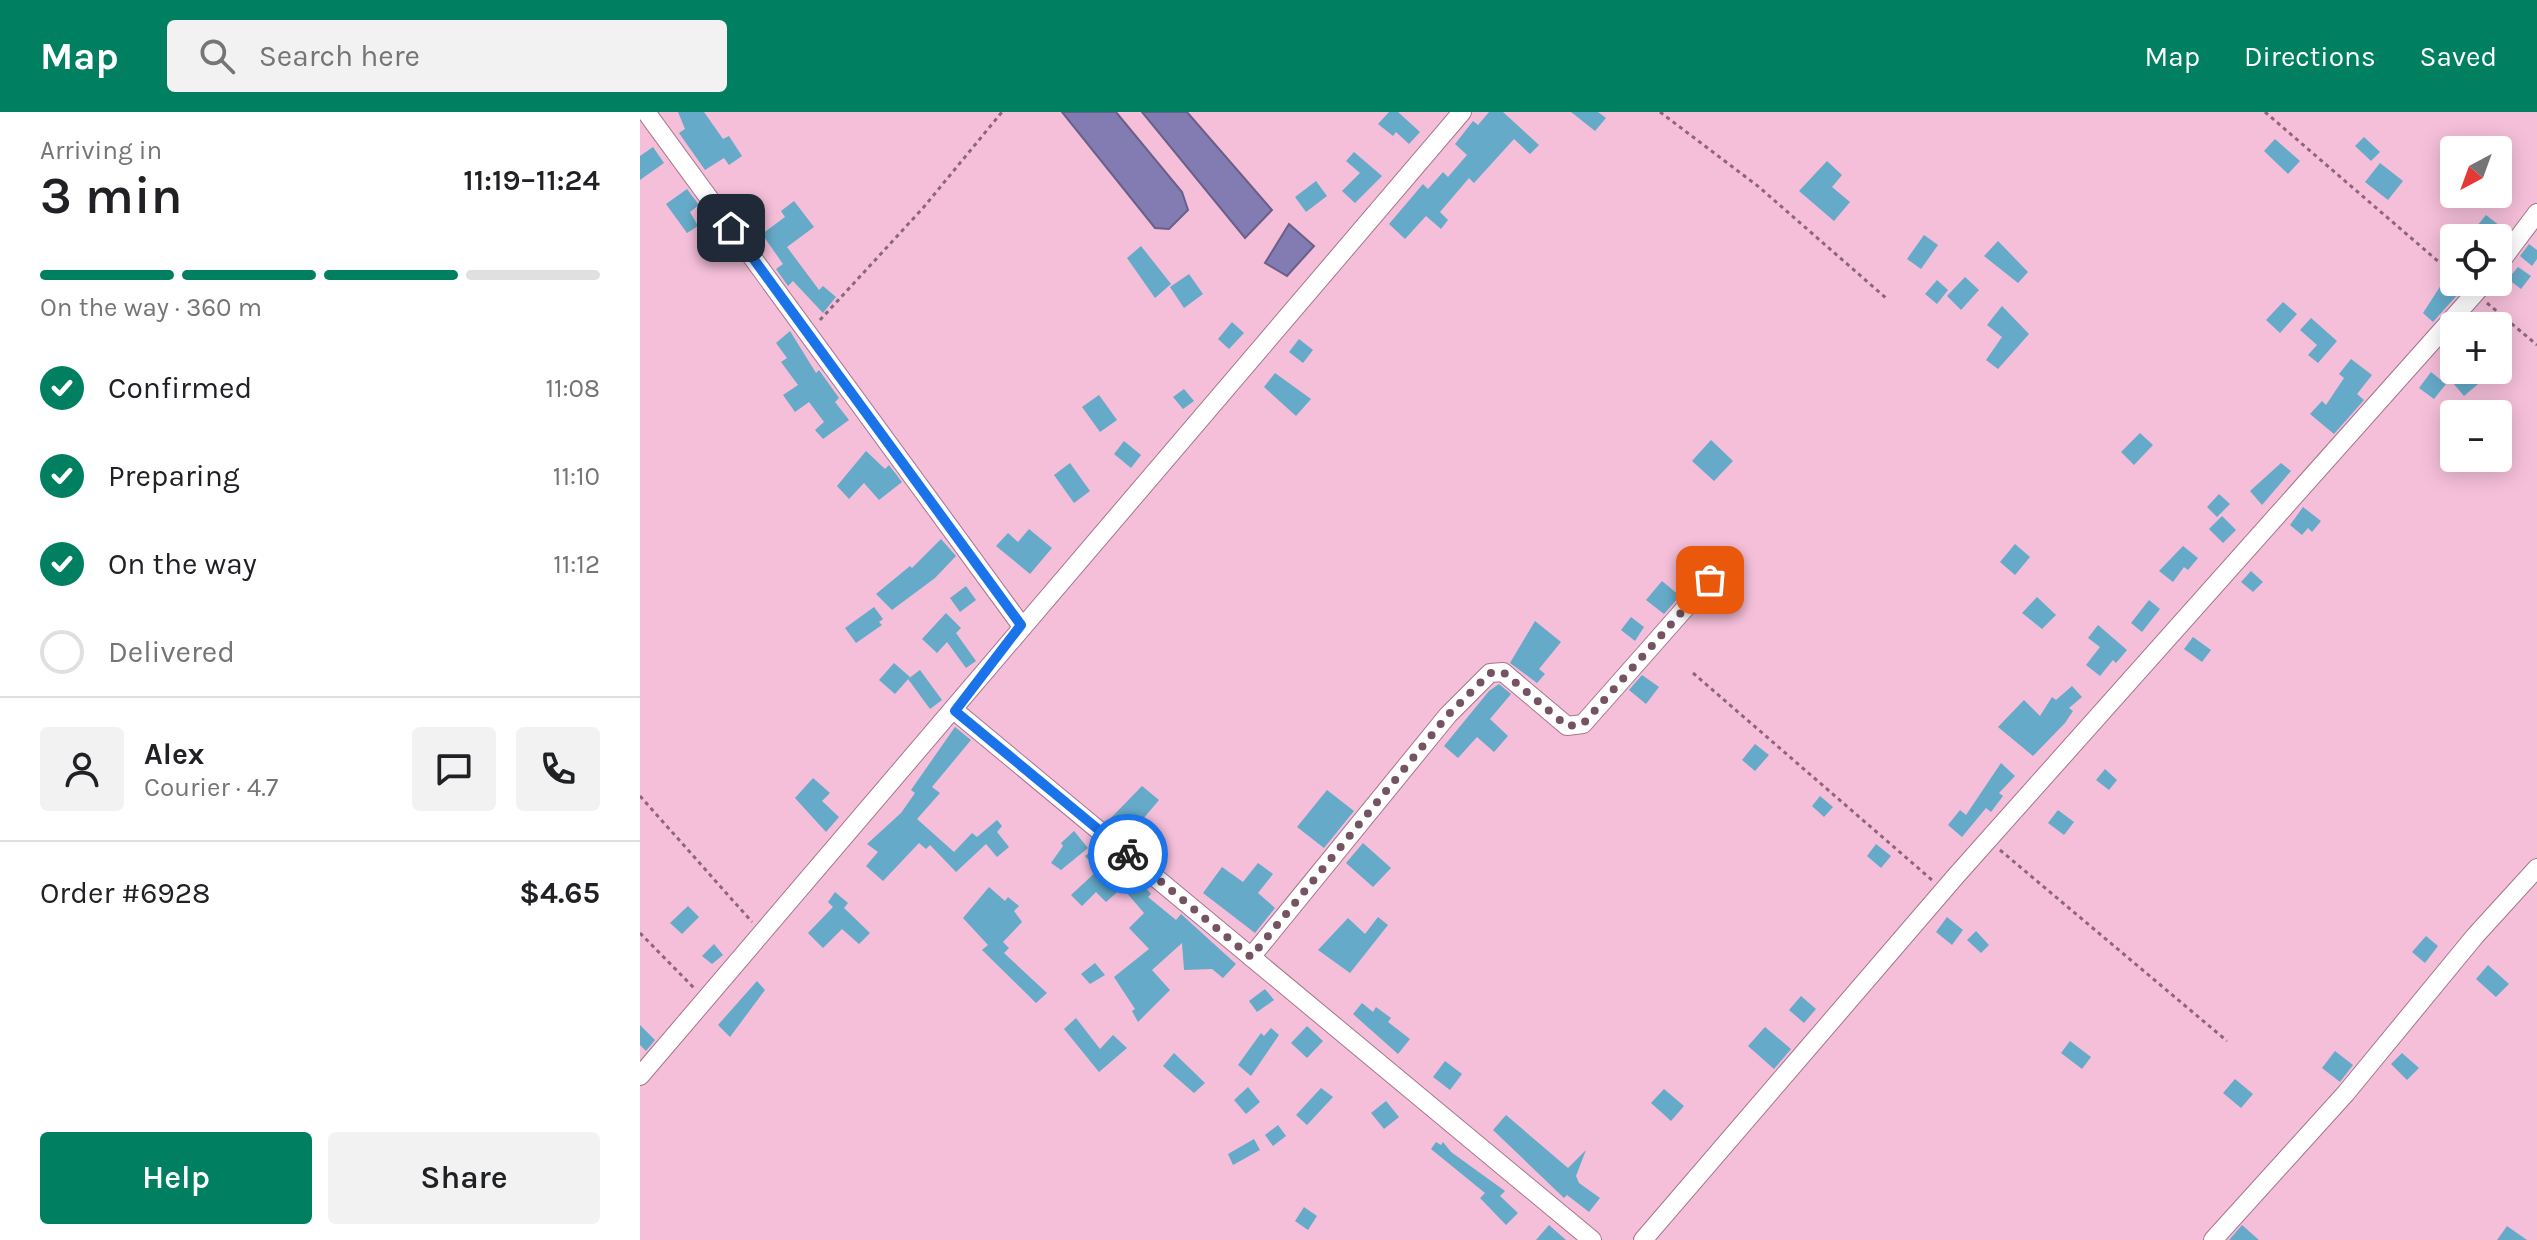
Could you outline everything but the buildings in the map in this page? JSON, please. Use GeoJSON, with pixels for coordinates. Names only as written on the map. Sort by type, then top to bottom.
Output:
{"type":"FeatureCollection","features":[{"type":"Feature","properties":{"kind":"street"},"geometry":{"type":"LineString","coordinates":[[646,112],[1021,625]]}},
{"type":"Feature","properties":{"kind":"street"},"geometry":{"type":"LineString","coordinates":[[640,1076],[955,711],[1021,625],[1462,112]]}},
{"type":"Feature","properties":{"kind":"street"},"geometry":{"type":"LineString","coordinates":[[2512,246],[2537,213]]}},
{"type":"Feature","properties":{"kind":"street"},"geometry":{"type":"LineString","coordinates":[[1643,1240],[1988,840],[2474,296]]}},
{"type":"Feature","properties":{"kind":"street"},"geometry":{"type":"LineString","coordinates":[[1251,957],[1448,715],[1490,673],[1503,672],[1567,726],[1583,724],[1710,580]]}},
{"type":"Feature","properties":{"kind":"street"},"geometry":{"type":"LineString","coordinates":[[955,711],[1592,1240]]}},
{"type":"Feature","properties":{"kind":"street"},"geometry":{"type":"LineString","coordinates":[[2213,1240],[2346,1093],[2475,936],[2537,868]]}},
{"type":"Feature","properties":{"kind":"path"},"geometry":{"type":"LineString","coordinates":[[808,333],[923,208],[1002,112]]}},
{"type":"Feature","properties":{"kind":"path"},"geometry":{"type":"LineString","coordinates":[[1660,112],[1759,187],[1886,298]]}},
{"type":"Feature","properties":{"kind":"path"},"geometry":{"type":"LineString","coordinates":[[2265,112],[2440,263]]}},
{"type":"Feature","properties":{"kind":"path"},"geometry":{"type":"LineString","coordinates":[[2489,296],[2537,345]]}},
{"type":"Feature","properties":{"kind":"path"},"geometry":{"type":"LineString","coordinates":[[1693,673],[1944,890]]}},
{"type":"Feature","properties":{"kind":"path"},"geometry":{"type":"LineString","coordinates":[[640,796],[678,843],[763,933]]}},
{"type":"Feature","properties":{"kind":"path"},"geometry":{"type":"LineString","coordinates":[[1988,840],[2227,1041]]}},
{"type":"Feature","properties":{"kind":"path"},"geometry":{"type":"LineString","coordinates":[[640,933],[706,999]]}},
{"type":"Feature","properties":{"kind":"shaded area"},"geometry":{"type":"Polygon","coordinates":[[[1062,112],[1116,112],[1182,192],[1188,210],[1169,229],[1155,228],[1062,112]]]}},
{"type":"Feature","properties":{"kind":"shaded area"},"geometry":{"type":"Polygon","coordinates":[[[1142,112],[1187,112],[1272,210],[1245,238],[1142,112]]]}},
{"type":"Feature","properties":{"kind":"shaded area"},"geometry":{"type":"Polygon","coordinates":[[[1289,224],[1314,246],[1287,276],[1265,263],[1289,224]]]}},
{"type":"Feature","properties":{"kind":"way so far"},"geometry":{"type":"LineString","coordinates":[[1128,854],[1251,957],[1448,715],[1490,673],[1503,672],[1567,726],[1583,724],[1710,580]]}},
{"type":"Feature","properties":{"kind":"route"},"geometry":{"type":"LineString","coordinates":[[731,228],[1021,625],[955,711],[1128,854]]}}]}
